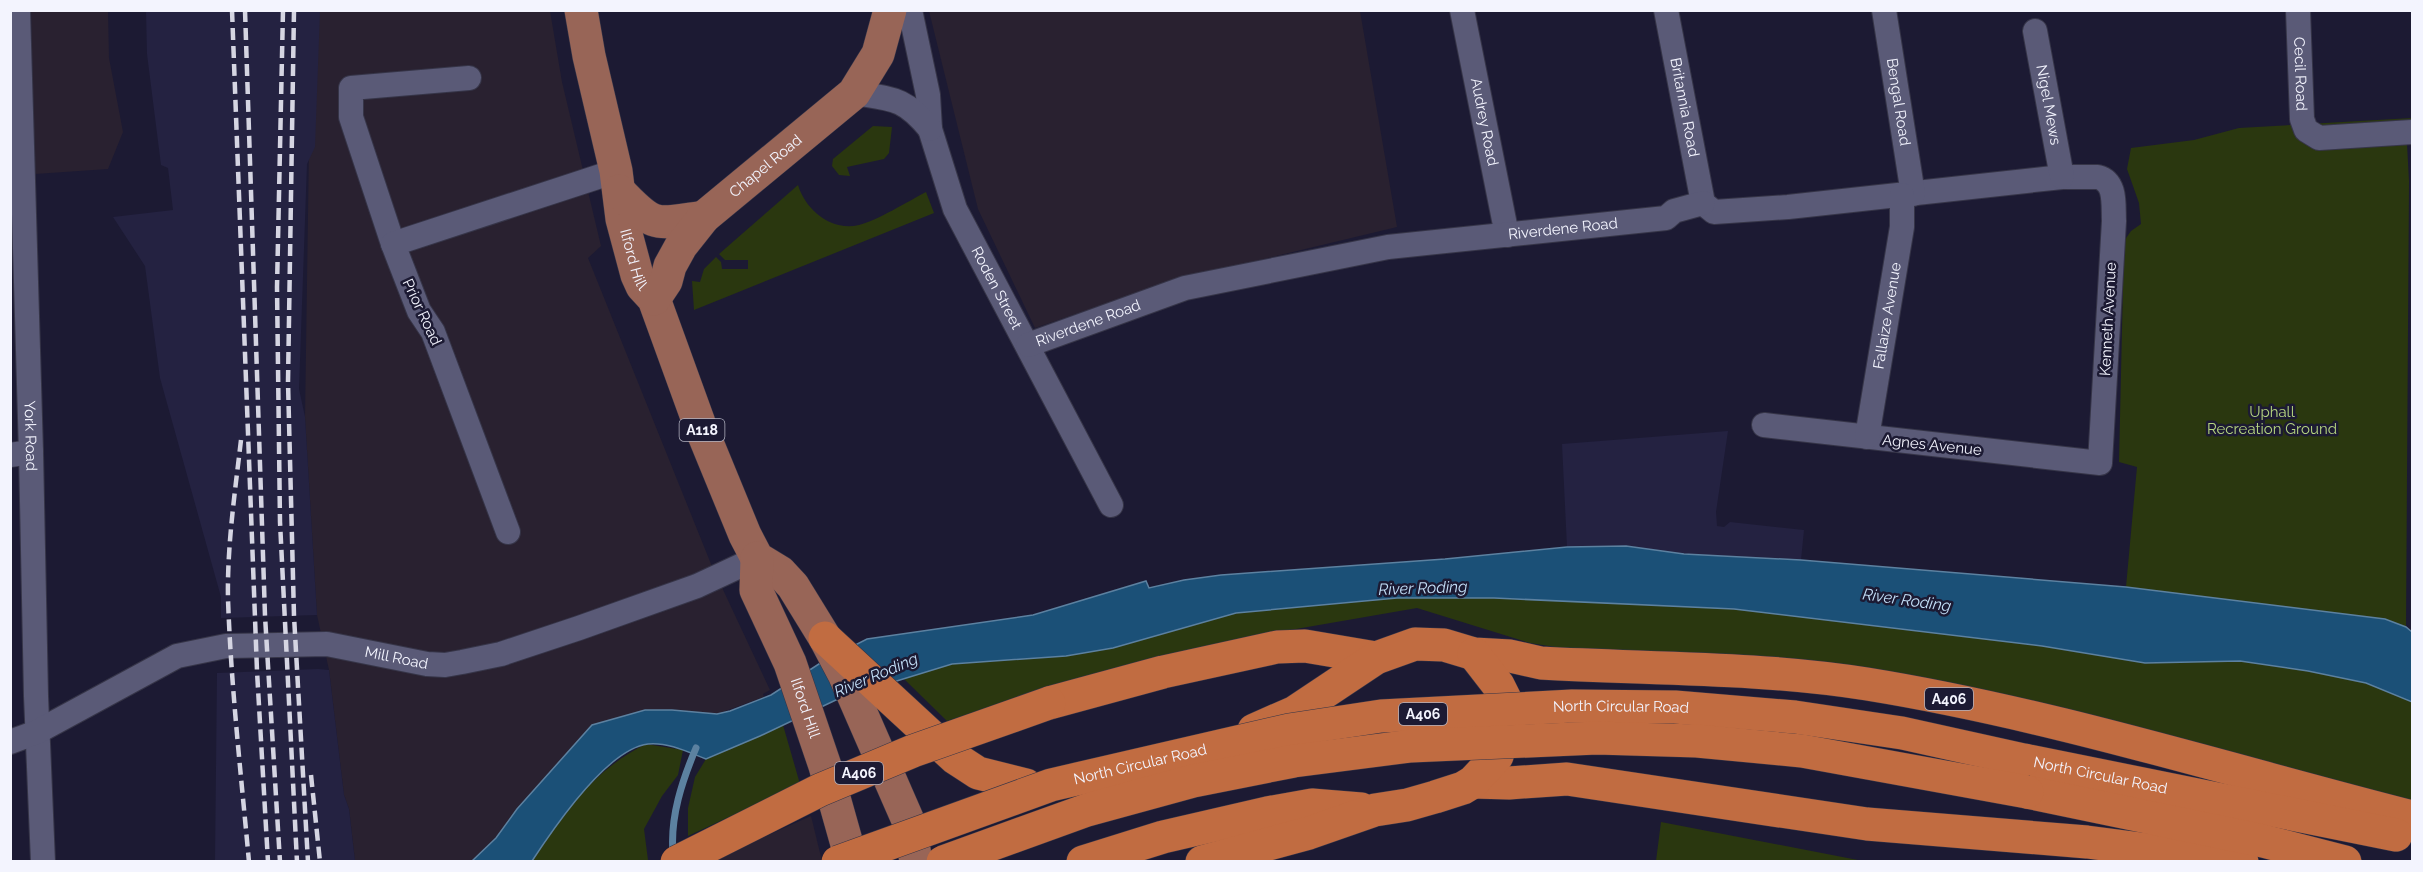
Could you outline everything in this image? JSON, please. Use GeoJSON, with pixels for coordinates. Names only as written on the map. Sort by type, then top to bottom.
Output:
{"type":"FeatureCollection","features":[{"type":"Feature","properties":{"kind":"highway","name":"A406"},"geometry":{"type":"LineString","coordinates":[[825,638],[943,749],[978,773],[1026,785]]}},
{"type":"Feature","properties":{"kind":"highway","name":"A406"},"geometry":{"type":"LineString","coordinates":[[910,825],[1026,785],[1100,765],[1261,728],[1295,712],[1376,658],[1415,644],[1444,645],[1474,654],[1510,657],[1541,663],[1758,671],[1865,684],[2023,714],[2412,818]]}},
{"type":"Feature","properties":{"kind":"highway","name":"A406"},"geometry":{"type":"LineString","coordinates":[[677,861],[820,790],[913,751],[1049,703],[1163,672],[1277,647],[1305,646],[1376,658]]}},
{"type":"Feature","properties":{"kind":"highway"},"geometry":{"type":"LineString","coordinates":[[1202,861],[1309,833],[1375,810],[1407,805],[1463,788],[1473,782],[1497,756],[1506,728],[1506,701],[1498,685],[1474,654]]}},
{"type":"Feature","properties":{"kind":"highway","name":"North Circular Road"},"geometry":{"type":"LineString","coordinates":[[838,861],[1051,785],[1288,730],[1381,716],[1572,706],[1675,707],[1795,717],[1902,733],[2024,760],[2412,838]]}},
{"type":"Feature","properties":{"kind":"highway","name":"North Circular Road"},"geometry":{"type":"LineString","coordinates":[[943,861],[1087,810],[1193,781],[1294,761],[1411,746],[1597,738],[1697,741],[1802,751],[2027,792],[2262,841],[2345,861]]}},
{"type":"Feature","properties":{"kind":"highway"},"geometry":{"type":"LineString","coordinates":[[1473,782],[1509,783],[1567,779],[1868,824],[2087,842],[2242,861]]}},
{"type":"Feature","properties":{"kind":"highway"},"geometry":{"type":"LineString","coordinates":[[1083,861],[1163,837],[1311,805],[1375,810]]}},
{"type":"Feature","properties":{"kind":"highway"},"geometry":{"type":"LineString","coordinates":[[875,861],[875,846],[879,838],[910,825]]}},
{"type":"Feature","properties":{"kind":"main road","name":"Ilford Hill"},"geometry":{"type":"LineString","coordinates":[[581,10],[617,181],[622,219],[637,275],[642,286],[654,299],[699,423],[738,520],[757,558],[756,590],[790,663],[825,766],[852,861]]}},
{"type":"Feature","properties":{"kind":"main road","name":"Chapel Road"},"geometry":{"type":"LineString","coordinates":[[654,299],[666,281],[670,266],[681,246],[704,217],[854,93],[878,54],[890,10]]}},
{"type":"Feature","properties":{"kind":"main road","name":"Chapel Road"},"geometry":{"type":"LineString","coordinates":[[617,181],[641,214],[652,220],[667,223],[704,217]]}},
{"type":"Feature","properties":{"kind":"main road"},"geometry":{"type":"LineString","coordinates":[[757,558],[780,572],[793,586],[844,674],[910,825],[916,861]]}},
{"type":"Feature","properties":{"kind":"street","name":"York Road"},"geometry":{"type":"LineString","coordinates":[[18,10],[17,209],[21,453],[43,861]]}},
{"type":"Feature","properties":{"kind":"street","name":"Roden Street"},"geometry":{"type":"LineString","coordinates":[[910,10],[928,95],[930,129],[955,209],[1111,505]]}},
{"type":"Feature","properties":{"kind":"street","name":"Audrey Road"},"geometry":{"type":"LineString","coordinates":[[1462,10],[1506,235]]}},
{"type":"Feature","properties":{"kind":"street","name":"Britannia Road"},"geometry":{"type":"LineString","coordinates":[[1666,10],[1703,203]]}},
{"type":"Feature","properties":{"kind":"street","name":"Bengal Road"},"geometry":{"type":"LineString","coordinates":[[1884,10],[1907,194]]}},
{"type":"Feature","properties":{"kind":"street","name":"Cecil Road"},"geometry":{"type":"LineString","coordinates":[[2298,10],[2302,119],[2306,130],[2319,138],[2412,132]]}},
{"type":"Feature","properties":{"kind":"street","name":"Nigel Mews"},"geometry":{"type":"LineString","coordinates":[[2035,31],[2062,177]]}},
{"type":"Feature","properties":{"kind":"street","name":"Prior Road"},"geometry":{"type":"LineString","coordinates":[[469,78],[351,88],[351,117],[418,311],[433,332],[508,532]]}},
{"type":"Feature","properties":{"kind":"street","name":"Roden Street"},"geometry":{"type":"LineString","coordinates":[[854,93],[899,101],[916,112],[930,129]]}},
{"type":"Feature","properties":{"kind":"street"},"geometry":{"type":"LineString","coordinates":[[1703,203],[1713,212],[2062,177]]}},
{"type":"Feature","properties":{"kind":"street","name":"Kenneth Avenue"},"geometry":{"type":"LineString","coordinates":[[2062,177],[2104,179],[2112,189],[2114,221],[2100,463]]}},
{"type":"Feature","properties":{"kind":"street"},"geometry":{"type":"LineString","coordinates":[[393,244],[617,181]]}},
{"type":"Feature","properties":{"kind":"street","name":"Fallaize Avenue"},"geometry":{"type":"LineString","coordinates":[[1867,437],[1907,194]]}},
{"type":"Feature","properties":{"kind":"street","name":"Riverdene Road"},"geometry":{"type":"LineString","coordinates":[[1028,345],[1185,288],[1388,247],[1666,218],[1674,211],[1703,203]]}},
{"type":"Feature","properties":{"kind":"street","name":"Agnes Avenue"},"geometry":{"type":"LineString","coordinates":[[1764,425],[2100,463]]}},
{"type":"Feature","properties":{"kind":"street","name":"Mill Road"},"geometry":{"type":"LineString","coordinates":[[10,742],[37,732],[177,656],[226,646],[327,645],[427,664],[454,664],[501,654],[579,628],[698,586],[757,558]]}},
{"type":"Feature","properties":{"kind":"shaded area"},"geometry":{"type":"Polygon","coordinates":[[[31,11],[108,11],[109,58],[123,132],[108,169],[35,174],[31,11]]]}},
{"type":"Feature","properties":{"kind":"shaded area"},"geometry":{"type":"Polygon","coordinates":[[[146,11],[320,11],[315,147],[307,164],[299,389],[305,417],[317,615],[221,618],[221,597],[160,378],[145,266],[113,217],[173,210],[168,168],[161,165],[147,54],[146,11]]]}},
{"type":"Feature","properties":{"kind":"shaded area"},"geometry":{"type":"Polygon","coordinates":[[[311,11],[550,11],[562,82],[601,246],[588,258],[711,564],[770,690],[763,694],[764,697],[717,714],[645,710],[592,725],[517,809],[496,838],[471,861],[355,861],[349,809],[344,795],[329,670],[317,615],[305,417],[311,11]]]}},
{"type":"Feature","properties":{"kind":"shaded area"},"geometry":{"type":"Polygon","coordinates":[[[929,11],[1360,11],[1397,227],[1172,281],[1035,328],[978,209],[929,11]]]}},
{"type":"Feature","properties":{"kind":"shaded area"},"geometry":{"type":"Polygon","coordinates":[[[1728,431],[1716,512],[1717,526],[1724,527],[1730,522],[1804,530],[1801,560],[1684,554],[1626,546],[1567,547],[1562,444],[1728,431]]]}},
{"type":"Feature","properties":{"kind":"shaded area"},"geometry":{"type":"Polygon","coordinates":[[[329,670],[344,795],[349,809],[355,861],[215,861],[217,673],[329,670]]]}},
{"type":"Feature","properties":{"kind":"shaded area"},"geometry":{"type":"Polygon","coordinates":[[[811,816],[822,861],[707,862],[811,816]]]}},
{"type":"Feature","properties":{"kind":"green space","name":"Uphall Recreation Ground"},"geometry":{"type":"Polygon","coordinates":[[[2412,118],[2412,144],[2407,144],[2409,181],[2406,627],[2385,619],[2126,587],[2137,467],[2119,462],[2124,241],[2131,231],[2141,224],[2139,203],[2127,169],[2131,148],[2194,140],[2239,128],[2412,118]]]}},
{"type":"Feature","properties":{"kind":"green space"},"geometry":{"type":"Polygon","coordinates":[[[873,126],[892,127],[889,153],[884,159],[847,167],[850,176],[839,175],[832,166],[833,159],[873,126]]]}},
{"type":"Feature","properties":{"kind":"green space"},"geometry":{"type":"Polygon","coordinates":[[[798,185],[801,194],[813,210],[829,222],[839,225],[866,223],[926,192],[934,213],[694,310],[692,281],[700,282],[704,269],[716,257],[721,262],[722,269],[748,269],[748,260],[725,260],[719,254],[798,185]]]}},
{"type":"Feature","properties":{"kind":"green space"},"geometry":{"type":"Polygon","coordinates":[[[1397,598],[1494,598],[1737,609],[2042,646],[2145,663],[2240,661],[2308,671],[2366,683],[2412,699],[2412,800],[2239,757],[1530,643],[1417,608],[1244,638],[1081,677],[947,721],[903,678],[952,664],[1066,656],[1113,648],[1236,613],[1397,598]]]}},
{"type":"Feature","properties":{"kind":"green space"},"geometry":{"type":"Polygon","coordinates":[[[783,725],[800,784],[688,836],[688,808],[695,777],[706,759],[783,725]]]}},
{"type":"Feature","properties":{"kind":"green space"},"geometry":{"type":"Polygon","coordinates":[[[646,744],[683,750],[678,775],[662,796],[644,829],[648,860],[644,862],[532,862],[581,794],[610,767],[646,744]]]}},
{"type":"Feature","properties":{"kind":"green space"},"geometry":{"type":"Polygon","coordinates":[[[1661,822],[1863,861],[1656,861],[1661,822]]]}},
{"type":"Feature","properties":{"kind":"water","name":"River Roding"},"geometry":{"type":"Polygon","coordinates":[[[1626,546],[1684,554],[1801,560],[2126,587],[2385,619],[2406,627],[2412,632],[2412,702],[2366,683],[2308,671],[2240,661],[2145,663],[2042,646],[1734,609],[1494,598],[1397,598],[1236,613],[1113,648],[1066,656],[952,664],[838,699],[706,759],[670,746],[648,744],[632,749],[616,760],[582,792],[532,861],[471,862],[496,838],[517,809],[592,725],[645,710],[717,714],[730,711],[771,695],[822,662],[867,639],[1033,615],[1146,581],[1149,588],[1221,575],[1445,559],[1567,547],[1626,546]]]}},
{"type":"Feature","properties":{"kind":"waterway"},"geometry":{"type":"LineString","coordinates":[[673,853],[673,826],[678,799],[696,748]]}},
{"type":"Feature","properties":{"kind":"railway"},"geometry":{"type":"LineString","coordinates":[[232,10],[257,671],[268,862]]}},
{"type":"Feature","properties":{"kind":"railway"},"geometry":{"type":"LineString","coordinates":[[245,10],[265,616],[280,862]]}},
{"type":"Feature","properties":{"kind":"railway"},"geometry":{"type":"LineString","coordinates":[[283,10],[277,287],[280,522],[297,862]]}},
{"type":"Feature","properties":{"kind":"railway"},"geometry":{"type":"LineString","coordinates":[[294,10],[288,382],[294,616],[308,862]]}},
{"type":"Feature","properties":{"kind":"railway"},"geometry":{"type":"LineString","coordinates":[[241,440],[230,539],[228,599],[234,697],[249,862]]}},
{"type":"Feature","properties":{"kind":"railway"},"geometry":{"type":"LineString","coordinates":[[311,775],[320,862]]}}]}
